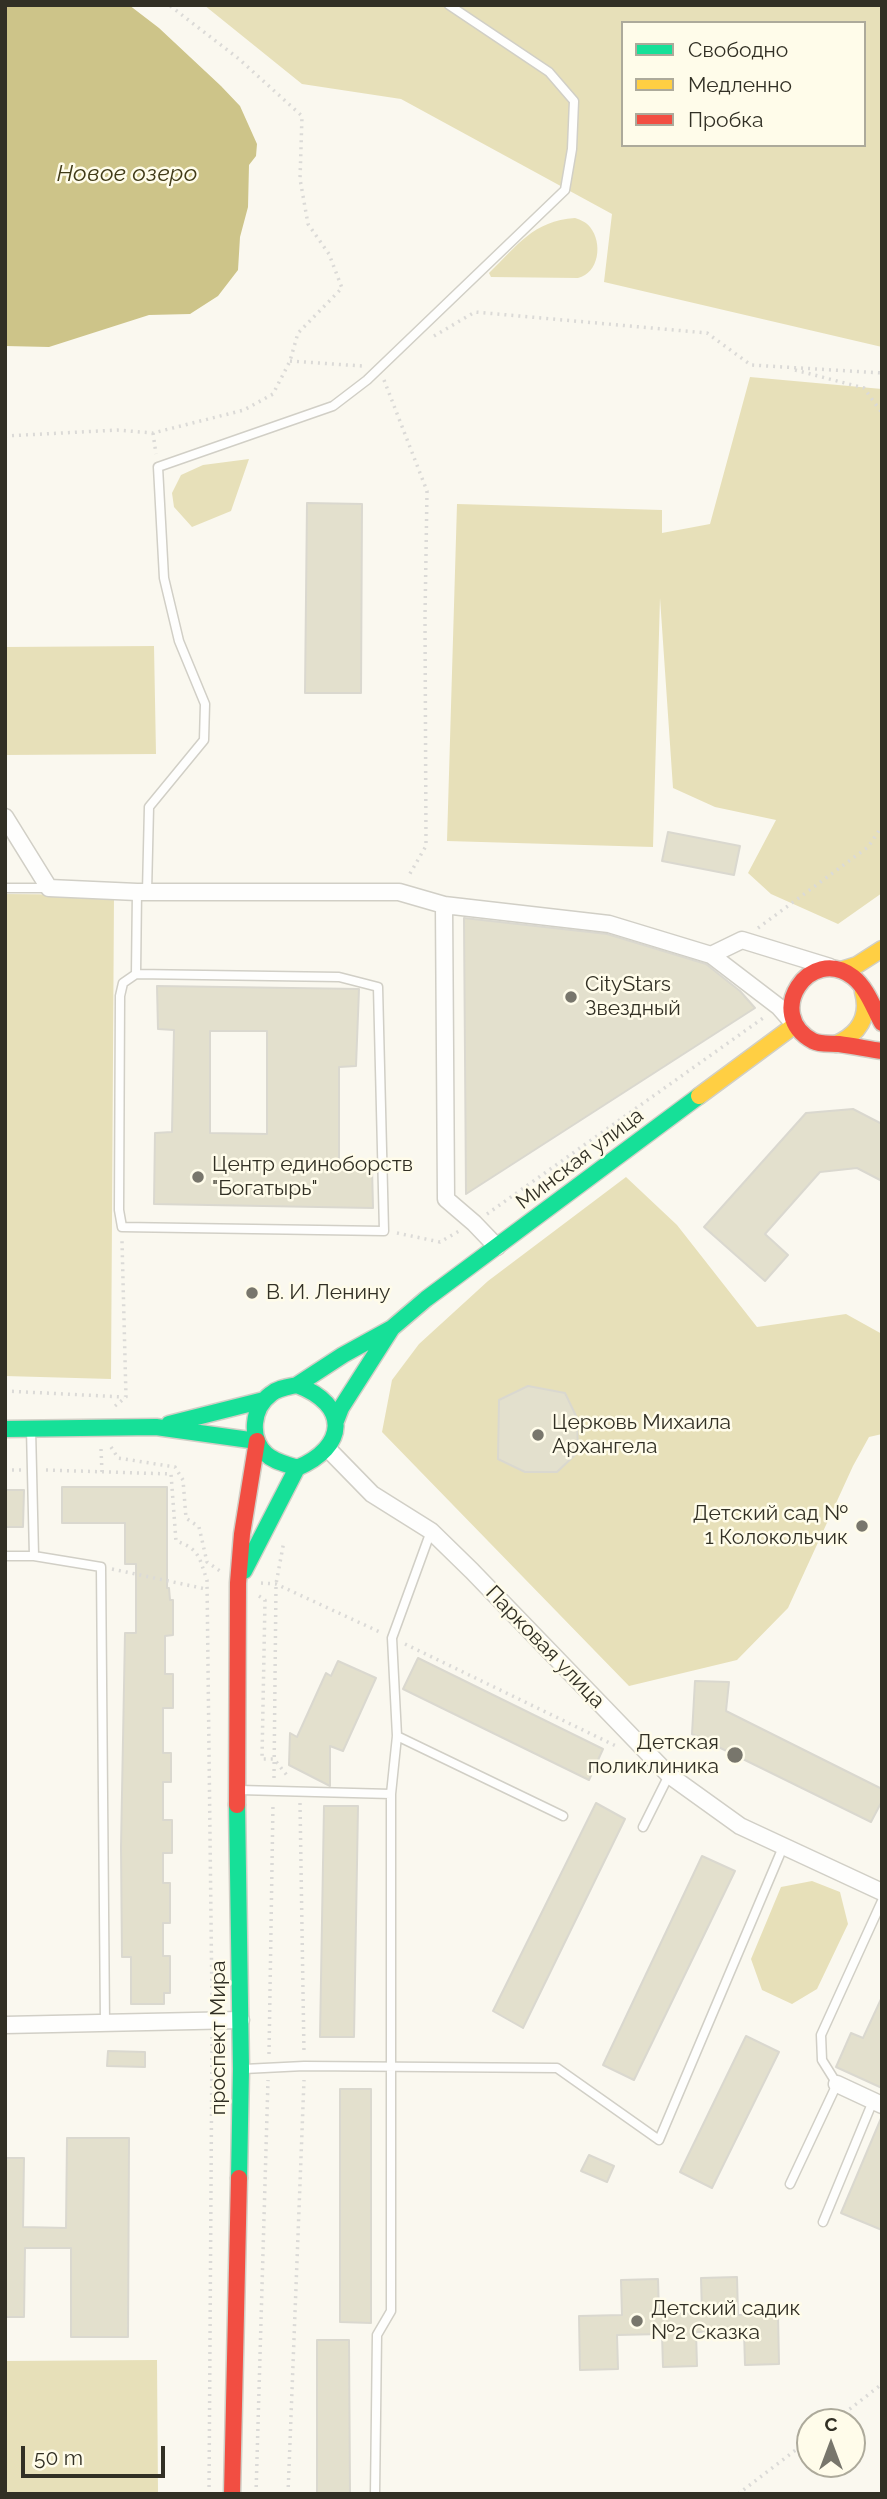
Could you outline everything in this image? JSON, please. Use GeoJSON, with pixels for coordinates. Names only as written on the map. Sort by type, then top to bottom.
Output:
{"type":"FeatureCollection","features":[{"type":"Feature","properties":{"kind":"street"},"geometry":{"type":"LineString","coordinates":[[5,817],[49,888],[142,892],[399,892],[444,905],[609,925],[711,956],[779,1007],[802,1034],[812,1041],[882,1051]]}},
{"type":"Feature","properties":{"kind":"street"},"geometry":{"type":"LineString","coordinates":[[444,905],[446,1199],[497,1247]]}},
{"type":"Feature","properties":{"kind":"street"},"geometry":{"type":"LineString","coordinates":[[711,956],[742,940],[838,970],[860,986],[882,1023]]}},
{"type":"Feature","properties":{"kind":"street"},"geometry":{"type":"LineString","coordinates":[[795,1025],[790,1001],[794,989],[802,979],[812,972],[857,965],[882,951]]}},
{"type":"Feature","properties":{"kind":"street"},"geometry":{"type":"LineString","coordinates":[[836,1044],[846,1040],[860,1027],[866,1008],[860,986],[882,951]]}},
{"type":"Feature","properties":{"kind":"street","name":"Минская улица"},"geometry":{"type":"LineString","coordinates":[[297,1385],[392,1328],[795,1025]]}},
{"type":"Feature","properties":{"kind":"street","name":"Минская улица"},"geometry":{"type":"LineString","coordinates":[[336,1421],[341,1408],[392,1328]]}},
{"type":"Feature","properties":{"kind":"street"},"geometry":{"type":"LineString","coordinates":[[156,1427],[264,1400],[279,1389],[297,1385],[318,1392],[328,1402],[336,1421],[333,1441],[321,1457],[297,1468],[267,1456],[257,1441],[254,1425],[264,1400]]}},
{"type":"Feature","properties":{"kind":"street"},"geometry":{"type":"LineString","coordinates":[[5,1429],[156,1427],[257,1441]]}},
{"type":"Feature","properties":{"kind":"street","name":"проспект Мира"},"geometry":{"type":"LineString","coordinates":[[232,2494],[241,2069],[237,1583],[257,1441]]}},
{"type":"Feature","properties":{"kind":"street","name":"Парковая улица"},"geometry":{"type":"LineString","coordinates":[[328,1448],[372,1494],[430,1531],[472,1571],[669,1775],[740,1825],[882,1892]]}},
{"type":"Feature","properties":{"kind":"street","name":"проспект Мира"},"geometry":{"type":"LineString","coordinates":[[237,1583],[297,1468]]}},
{"type":"Feature","properties":{"kind":"street"},"geometry":{"type":"LineString","coordinates":[[5,2025],[241,2020]]}},
{"type":"Feature","properties":{"kind":"street"},"geometry":{"type":"LineString","coordinates":[[837,2084],[878,2103]]}},
{"type":"Feature","properties":{"kind":"lane"},"geometry":{"type":"LineString","coordinates":[[136,974],[149,807],[204,740],[205,704],[179,641],[164,578],[158,467],[334,406],[380,368],[565,190],[572,149],[574,101],[549,72],[449,5]]}},
{"type":"Feature","properties":{"kind":"lane"},"geometry":{"type":"LineString","coordinates":[[5,888],[49,888]]}},
{"type":"Feature","properties":{"kind":"lane"},"geometry":{"type":"LineString","coordinates":[[136,974],[339,977],[378,987],[384,1231],[122,1227],[119,1210],[120,996],[123,983],[136,974]]}},
{"type":"Feature","properties":{"kind":"lane"},"geometry":{"type":"LineString","coordinates":[[31,1429],[33,1556]]}},
{"type":"Feature","properties":{"kind":"lane"},"geometry":{"type":"LineString","coordinates":[[375,2494],[377,2335],[391,2311],[391,1794],[397,1736],[392,1637],[430,1531]]}},
{"type":"Feature","properties":{"kind":"lane"},"geometry":{"type":"LineString","coordinates":[[5,1556],[33,1556],[101,1567],[105,2024]]}},
{"type":"Feature","properties":{"kind":"lane"},"geometry":{"type":"LineString","coordinates":[[397,1736],[563,1816]]}},
{"type":"Feature","properties":{"kind":"lane"},"geometry":{"type":"LineString","coordinates":[[643,1827],[669,1775]]}},
{"type":"Feature","properties":{"kind":"lane"},"geometry":{"type":"LineString","coordinates":[[237,1790],[391,1794]]}},
{"type":"Feature","properties":{"kind":"lane"},"geometry":{"type":"LineString","coordinates":[[241,2069],[389,2066],[557,2068],[659,2140],[783,1847]]}},
{"type":"Feature","properties":{"kind":"lane"},"geometry":{"type":"LineString","coordinates":[[790,2184],[837,2084],[822,2060],[821,2035],[882,1901]]}},
{"type":"Feature","properties":{"kind":"lane"},"geometry":{"type":"LineString","coordinates":[[823,2222],[878,2103]]}},
{"type":"Feature","properties":{"kind":"path"},"geometry":{"type":"LineString","coordinates":[[5,436],[117,430],[153,433],[244,410],[273,394],[290,361],[298,333],[342,288],[329,254],[308,224],[300,178],[302,116],[239,59],[169,5]]}},
{"type":"Feature","properties":{"kind":"path"},"geometry":{"type":"LineString","coordinates":[[427,340],[475,312],[707,333],[751,365],[882,373]]}},
{"type":"Feature","properties":{"kind":"path"},"geometry":{"type":"LineString","coordinates":[[290,361],[380,368],[428,491],[425,617],[426,846],[399,892]]}},
{"type":"Feature","properties":{"kind":"path"},"geometry":{"type":"LineString","coordinates":[[785,367],[864,388],[882,414]]}},
{"type":"Feature","properties":{"kind":"path"},"geometry":{"type":"LineString","coordinates":[[153,433],[158,467]]}},
{"type":"Feature","properties":{"kind":"path"},"geometry":{"type":"LineString","coordinates":[[742,940],[868,847],[882,826]]}},
{"type":"Feature","properties":{"kind":"path"},"geometry":{"type":"LineString","coordinates":[[384,1231],[440,1242],[474,1223],[779,1007]]}},
{"type":"Feature","properties":{"kind":"path"},"geometry":{"type":"LineString","coordinates":[[5,1391],[126,1398]]}},
{"type":"Feature","properties":{"kind":"path"},"geometry":{"type":"LineString","coordinates":[[5,1469],[171,1474],[176,1541],[192,1546],[197,1551],[207,1580],[212,2022],[209,2494]]}},
{"type":"Feature","properties":{"kind":"path"},"geometry":{"type":"LineString","coordinates":[[256,2494],[268,2067],[276,1584],[285,1532]]}},
{"type":"Feature","properties":{"kind":"path"},"geometry":{"type":"LineString","coordinates":[[101,1567],[206,1589]]}},
{"type":"Feature","properties":{"kind":"path"},"geometry":{"type":"LineString","coordinates":[[207,1580],[276,1584],[623,1749],[635,1741]]}},
{"type":"Feature","properties":{"kind":"path"},"geometry":{"type":"LineString","coordinates":[[851,2408],[882,2384]]}},
{"type":"Feature","properties":{"kind":"path"},"geometry":{"type":"LineString","coordinates":[[738,2494],[796,2450]]}},
{"type":"Feature","properties":{"kind":"shaded area"},"geometry":{"type":"Polygon","coordinates":[[[204,5],[882,5],[882,347],[604,282],[612,214],[401,99],[302,84],[204,5]]]}},
{"type":"Feature","properties":{"kind":"shaded area"},"geometry":{"type":"Polygon","coordinates":[[[575,218],[588,225],[597,241],[597,257],[591,270],[585,275],[578,278],[491,277],[489,273],[527,236],[548,224],[575,218]]]}},
{"type":"Feature","properties":{"kind":"shaded area"},"geometry":{"type":"Polygon","coordinates":[[[750,377],[882,389],[882,893],[838,924],[771,894],[748,873],[776,820],[715,807],[673,788],[660,598],[653,847],[447,841],[457,504],[662,510],[662,533],[710,524],[750,377]]]}},
{"type":"Feature","properties":{"kind":"shaded area"},"geometry":{"type":"Polygon","coordinates":[[[249,459],[231,511],[192,527],[174,507],[172,493],[181,475],[203,465],[249,459]]]}},
{"type":"Feature","properties":{"kind":"shaded area"},"geometry":{"type":"Polygon","coordinates":[[[154,646],[156,754],[5,755],[5,647],[154,646]]]}},
{"type":"Feature","properties":{"kind":"shaded area"},"geometry":{"type":"Polygon","coordinates":[[[5,894],[114,895],[111,1379],[5,1376],[5,894]]]}},
{"type":"Feature","properties":{"kind":"shaded area"},"geometry":{"type":"Polygon","coordinates":[[[626,1177],[677,1225],[757,1327],[846,1314],[882,1334],[882,1434],[869,1437],[853,1466],[788,1608],[737,1660],[629,1686],[382,1432],[392,1380],[419,1344],[488,1281],[626,1177]]]}},
{"type":"Feature","properties":{"kind":"shaded area"},"geometry":{"type":"Polygon","coordinates":[[[812,1881],[840,1892],[848,1924],[817,1989],[792,2004],[762,1990],[751,1959],[781,1887],[812,1881]]]}},
{"type":"Feature","properties":{"kind":"shaded area"},"geometry":{"type":"Polygon","coordinates":[[[157,2360],[158,2494],[5,2494],[5,2361],[157,2360]]]}},
{"type":"Feature","properties":{"kind":"water","name":"Новое озеро"},"geometry":{"type":"Polygon","coordinates":[[[5,5],[129,5],[159,28],[240,106],[257,144],[256,156],[249,165],[248,207],[240,237],[238,270],[218,296],[190,314],[149,315],[49,347],[5,346],[5,5]]]}},
{"type":"Feature","properties":{"kind":"building"},"geometry":{"type":"Polygon","coordinates":[[[307,503],[362,504],[361,693],[305,693],[307,503]]]}},
{"type":"Feature","properties":{"kind":"building"},"geometry":{"type":"Polygon","coordinates":[[[668,832],[740,846],[734,875],[662,861],[668,832]]]}},
{"type":"Feature","properties":{"kind":"building"},"geometry":{"type":"Polygon","coordinates":[[[464,918],[607,934],[706,964],[740,991],[755,1008],[466,1194],[464,918]]]}},
{"type":"Feature","properties":{"kind":"building"},"geometry":{"type":"Polygon","coordinates":[[[157,986],[359,989],[356,1066],[339,1067],[339,1167],[372,1167],[373,1208],[154,1204],[155,1133],[172,1132],[174,1030],[158,1029],[157,986]],[[210,1031],[210,1133],[267,1134],[267,1031],[210,1031]]]}},
{"type":"Feature","properties":{"kind":"building"},"geometry":{"type":"Polygon","coordinates":[[[853,1109],[882,1124],[882,1181],[857,1168],[820,1172],[765,1234],[788,1255],[765,1281],[704,1227],[806,1113],[853,1109]]]}},
{"type":"Feature","properties":{"kind":"building","name":"Церковь Михаила Архангела"},"geometry":{"type":"Polygon","coordinates":[[[528,1386],[565,1393],[577,1418],[578,1452],[557,1472],[525,1472],[498,1459],[499,1400],[528,1386]]]}},
{"type":"Feature","properties":{"kind":"building"},"geometry":{"type":"Polygon","coordinates":[[[62,1487],[167,1487],[167,1588],[170,1600],[173,1600],[173,1635],[165,1636],[165,1674],[173,1674],[173,1708],[163,1708],[163,1753],[171,1753],[171,1782],[163,1782],[163,1820],[172,1820],[172,1853],[163,1853],[163,1883],[170,1883],[170,1923],[163,1923],[163,1956],[170,1956],[170,1993],[164,1993],[164,2004],[131,2004],[131,1957],[122,1957],[125,1633],[136,1633],[136,1564],[125,1564],[125,1523],[62,1523],[62,1487]]]}},
{"type":"Feature","properties":{"kind":"building"},"geometry":{"type":"Polygon","coordinates":[[[5,1490],[24,1490],[23,1527],[5,1527],[5,1490]]]}},
{"type":"Feature","properties":{"kind":"building"},"geometry":{"type":"Polygon","coordinates":[[[418,1658],[603,1749],[589,1780],[403,1689],[418,1658]]]}},
{"type":"Feature","properties":{"kind":"building"},"geometry":{"type":"Polygon","coordinates":[[[338,1661],[376,1678],[343,1751],[330,1746],[330,1786],[289,1765],[290,1733],[297,1737],[326,1673],[331,1676],[338,1661]]]}},
{"type":"Feature","properties":{"kind":"building"},"geometry":{"type":"Polygon","coordinates":[[[695,1681],[729,1682],[726,1711],[882,1789],[882,1801],[871,1822],[692,1734],[695,1681]]]}},
{"type":"Feature","properties":{"kind":"building"},"geometry":{"type":"Polygon","coordinates":[[[596,1803],[625,1819],[523,2028],[493,2011],[596,1803]]]}},
{"type":"Feature","properties":{"kind":"building"},"geometry":{"type":"Polygon","coordinates":[[[324,1806],[358,1806],[354,2037],[320,2037],[324,1806]]]}},
{"type":"Feature","properties":{"kind":"building"},"geometry":{"type":"Polygon","coordinates":[[[702,1856],[735,1871],[634,2080],[603,2065],[702,1856]]]}},
{"type":"Feature","properties":{"kind":"building"},"geometry":{"type":"Polygon","coordinates":[[[882,1997],[882,2088],[836,2067],[851,2033],[863,2038],[882,1997]]]}},
{"type":"Feature","properties":{"kind":"building"},"geometry":{"type":"Polygon","coordinates":[[[746,2036],[779,2052],[712,2188],[680,2172],[746,2036]]]}},
{"type":"Feature","properties":{"kind":"building"},"geometry":{"type":"Polygon","coordinates":[[[108,2051],[145,2052],[145,2067],[107,2066],[108,2051]]]}},
{"type":"Feature","properties":{"kind":"building"},"geometry":{"type":"Polygon","coordinates":[[[340,2089],[371,2089],[371,2323],[340,2322],[340,2089]]]}},
{"type":"Feature","properties":{"kind":"building"},"geometry":{"type":"Polygon","coordinates":[[[882,2116],[882,2230],[841,2213],[882,2116]]]}},
{"type":"Feature","properties":{"kind":"building"},"geometry":{"type":"Polygon","coordinates":[[[67,2138],[129,2138],[128,2337],[71,2337],[71,2248],[25,2248],[24,2317],[5,2317],[5,2158],[24,2158],[23,2227],[66,2228],[67,2138]]]}},
{"type":"Feature","properties":{"kind":"building"},"geometry":{"type":"Polygon","coordinates":[[[589,2155],[614,2166],[607,2182],[581,2171],[589,2155]]]}},
{"type":"Feature","properties":{"kind":"building"},"geometry":{"type":"Polygon","coordinates":[[[737,2277],[738,2315],[778,2314],[779,2364],[745,2365],[744,2331],[696,2332],[697,2366],[663,2367],[662,2334],[617,2335],[618,2369],[580,2370],[579,2316],[622,2315],[621,2280],[658,2279],[659,2314],[702,2313],[701,2278],[737,2277]]]}},
{"type":"Feature","properties":{"kind":"building"},"geometry":{"type":"Polygon","coordinates":[[[317,2340],[349,2340],[350,2494],[317,2494],[317,2340]]]}},
{"type":"Feature","properties":{"kind":"traffic: fast"},"geometry":{"type":"LineString","coordinates":[[297,1385],[392,1328],[426,1299],[699,1096]]}},
{"type":"Feature","properties":{"kind":"traffic: fast"},"geometry":{"type":"LineString","coordinates":[[336,1421],[341,1408],[392,1328]]}},
{"type":"Feature","properties":{"kind":"traffic: fast"},"geometry":{"type":"LineString","coordinates":[[297,1385],[314,1393],[326,1403],[336,1426],[326,1449],[297,1468],[269,1457],[257,1440],[255,1432],[257,1415],[265,1400],[280,1389],[297,1385]]}},
{"type":"Feature","properties":{"kind":"traffic: fast"},"geometry":{"type":"LineString","coordinates":[[169,1424],[264,1400]]}},
{"type":"Feature","properties":{"kind":"traffic: fast"},"geometry":{"type":"LineString","coordinates":[[5,1429],[156,1427],[257,1441]]}},
{"type":"Feature","properties":{"kind":"traffic: fast"},"geometry":{"type":"LineString","coordinates":[[244,1571],[297,1468]]}},
{"type":"Feature","properties":{"kind":"traffic: fast"},"geometry":{"type":"LineString","coordinates":[[237,1805],[241,2069],[239,2178]]}},
{"type":"Feature","properties":{"kind":"traffic: slow"},"geometry":{"type":"LineString","coordinates":[[841,970],[857,965],[882,949]]}},
{"type":"Feature","properties":{"kind":"traffic: slow"},"geometry":{"type":"LineString","coordinates":[[836,1044],[851,1035],[861,1024],[865,1009],[863,992]]}},
{"type":"Feature","properties":{"kind":"traffic: slow"},"geometry":{"type":"LineString","coordinates":[[699,1096],[795,1025]]}},
{"type":"Feature","properties":{"kind":"traffic: jam"},"geometry":{"type":"LineString","coordinates":[[882,1023],[858,982],[837,969],[822,969],[808,976],[798,986],[792,1000],[792,1015],[799,1029],[813,1041],[882,1051]]}},
{"type":"Feature","properties":{"kind":"traffic: jam"},"geometry":{"type":"LineString","coordinates":[[237,1805],[238,1583],[242,1534],[257,1441]]}},
{"type":"Feature","properties":{"kind":"traffic: jam"},"geometry":{"type":"LineString","coordinates":[[232,2494],[239,2178]]}},
{"type":"Feature","properties":{"kind":"place","name":"CityStars Звездный"},"geometry":{"type":"Point","coordinates":[571,997]}},
{"type":"Feature","properties":{"kind":"place","name":"Центр единоборств \"Богатырь\""},"geometry":{"type":"Point","coordinates":[198,1177]}},
{"type":"Feature","properties":{"kind":"place","name":"В. И. Ленину"},"geometry":{"type":"Point","coordinates":[252,1293]}},
{"type":"Feature","properties":{"kind":"place","name":"Церковь Михаила Архангела"},"geometry":{"type":"Point","coordinates":[538,1435]}},
{"type":"Feature","properties":{"kind":"place","name":"Детский сад № 1 Колокольчик"},"geometry":{"type":"Point","coordinates":[862,1526]}},
{"type":"Feature","properties":{"kind":"place","name":"Детская поликлиника"},"geometry":{"type":"Point","coordinates":[735,1755]}},
{"type":"Feature","properties":{"kind":"place","name":"Детский садик №2 Сказка"},"geometry":{"type":"Point","coordinates":[637,2321]}}]}
